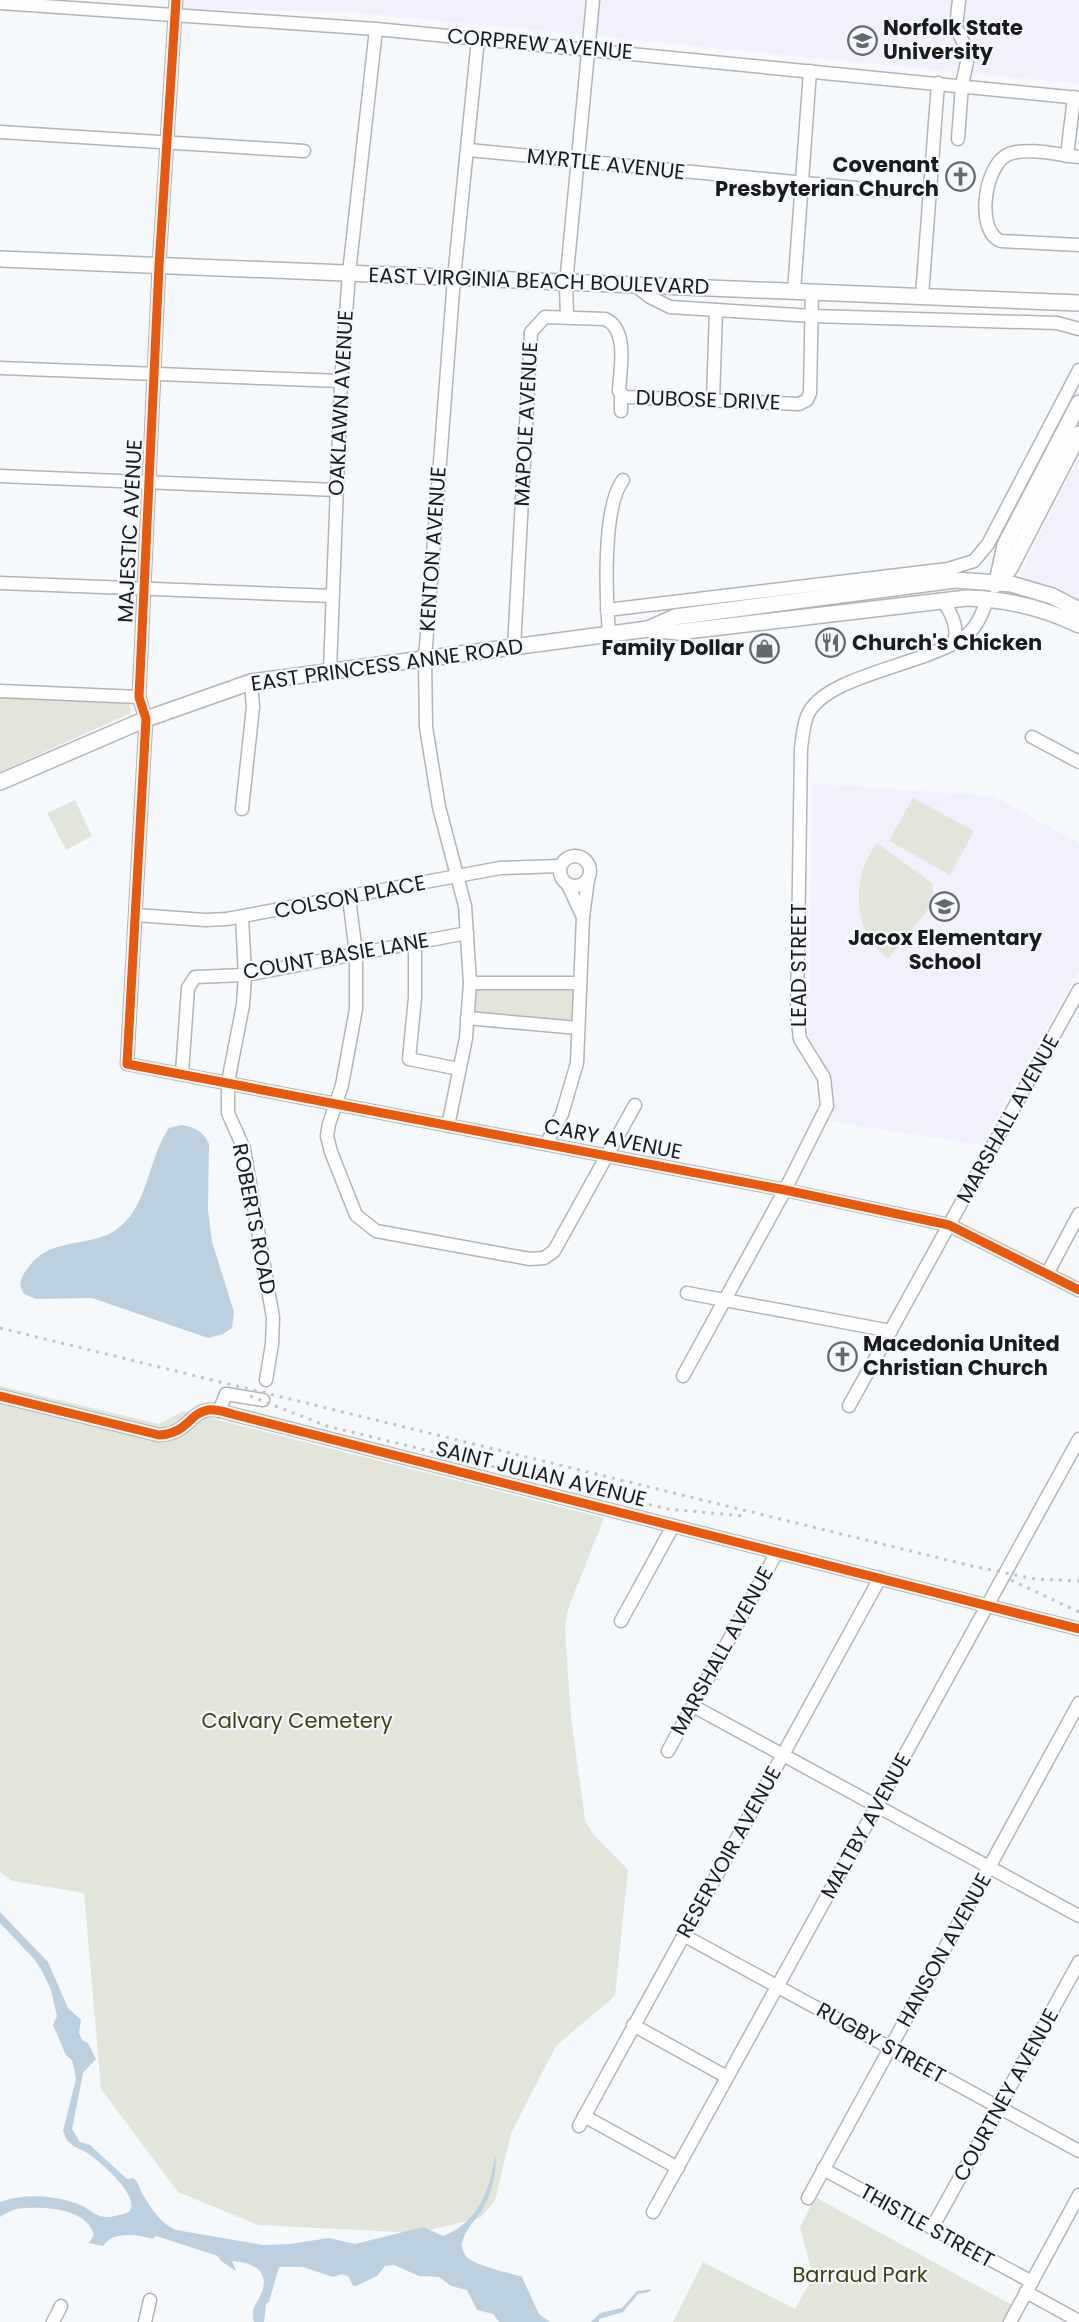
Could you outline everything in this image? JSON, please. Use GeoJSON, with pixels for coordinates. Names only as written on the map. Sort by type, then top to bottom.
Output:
{"type":"FeatureCollection","features":[{"type":"Feature","properties":{"kind":"main road","name":"EAST VIRGINIA BEACH BOULEVARD"},"geometry":{"type":"LineString","coordinates":[[0,259],[566,284],[922,296],[1075,306]]}},
{"type":"Feature","properties":{"kind":"main road"},"geometry":{"type":"LineString","coordinates":[[997,582],[1005,545],[1079,403]]}},
{"type":"Feature","properties":{"kind":"main road"},"geometry":{"type":"LineString","coordinates":[[988,598],[997,582],[1010,568],[1079,434]]}},
{"type":"Feature","properties":{"kind":"main road","name":"EAST PRINCESS ANNE ROAD"},"geometry":{"type":"LineString","coordinates":[[648,629],[675,617],[955,580],[997,582],[1035,590],[1079,609]]}},
{"type":"Feature","properties":{"kind":"main road","name":"EAST PRINCESS ANNE ROAD"},"geometry":{"type":"LineString","coordinates":[[0,782],[146,719],[221,690],[251,682],[330,670],[648,629],[678,632],[942,600],[988,598],[1036,607],[1079,625]]}},
{"type":"Feature","properties":{"kind":"street","name":"MAJESTIC AVENUE"},"geometry":{"type":"LineString","coordinates":[[127,1064],[146,719],[139,697],[146,589],[159,266],[176,0]]}},
{"type":"Feature","properties":{"kind":"street"},"geometry":{"type":"LineString","coordinates":[[567,318],[566,284],[576,161],[593,0]]}},
{"type":"Feature","properties":{"kind":"street"},"geometry":{"type":"LineString","coordinates":[[958,139],[962,86],[967,62],[965,46],[956,27],[959,0]]}},
{"type":"Feature","properties":{"kind":"street","name":"CORPREW AVENUE"},"geometry":{"type":"LineString","coordinates":[[0,3],[376,29],[1076,97]]}},
{"type":"Feature","properties":{"kind":"street","name":"OAKLAWN AVENUE"},"geometry":{"type":"LineString","coordinates":[[330,670],[341,381],[349,273],[376,29]]}},
{"type":"Feature","properties":{"kind":"street","name":"KENTON AVENUE"},"geometry":{"type":"LineString","coordinates":[[448,1126],[467,1018],[470,983],[465,906],[432,771],[426,727],[425,658],[454,278],[469,150],[478,39]]}},
{"type":"Feature","properties":{"kind":"street"},"geometry":{"type":"LineString","coordinates":[[794,291],[810,70]]}},
{"type":"Feature","properties":{"kind":"street"},"geometry":{"type":"LineString","coordinates":[[922,296],[938,83]]}},
{"type":"Feature","properties":{"kind":"street"},"geometry":{"type":"LineString","coordinates":[[1076,97],[1073,156],[1018,152],[1001,159],[989,178],[986,225],[992,236],[1001,242],[1079,245]]}},
{"type":"Feature","properties":{"kind":"street"},"geometry":{"type":"LineString","coordinates":[[0,132],[304,151]]}},
{"type":"Feature","properties":{"kind":"street","name":"MYRTLE AVENUE"},"geometry":{"type":"LineString","coordinates":[[469,150],[887,191]]}},
{"type":"Feature","properties":{"kind":"street"},"geometry":{"type":"LineString","coordinates":[[636,286],[650,297],[670,307],[812,316],[1057,323],[1079,329]]}},
{"type":"Feature","properties":{"kind":"street","name":"DUBOSE DRIVE"},"geometry":{"type":"LineString","coordinates":[[567,318],[605,319],[615,325],[620,334],[619,391],[621,395],[799,404],[807,400],[810,393],[812,292]]}},
{"type":"Feature","properties":{"kind":"street"},"geometry":{"type":"LineString","coordinates":[[713,400],[716,310]]}},
{"type":"Feature","properties":{"kind":"street","name":"MAPOLE AVENUE"},"geometry":{"type":"LineString","coordinates":[[514,648],[531,332],[545,317],[567,318]]}},
{"type":"Feature","properties":{"kind":"street"},"geometry":{"type":"LineString","coordinates":[[0,368],[341,381]]}},
{"type":"Feature","properties":{"kind":"street"},"geometry":{"type":"LineString","coordinates":[[607,610],[965,566],[981,555],[988,544],[1079,370]]}},
{"type":"Feature","properties":{"kind":"street"},"geometry":{"type":"LineString","coordinates":[[621,395],[621,411]]}},
{"type":"Feature","properties":{"kind":"street"},"geometry":{"type":"LineString","coordinates":[[0,476],[336,490]]}},
{"type":"Feature","properties":{"kind":"street"},"geometry":{"type":"LineString","coordinates":[[609,634],[607,610],[612,498],[623,480]]}},
{"type":"Feature","properties":{"kind":"street"},"geometry":{"type":"LineString","coordinates":[[0,583],[332,596]]}},
{"type":"Feature","properties":{"kind":"street","name":"LEAD STREET"},"geometry":{"type":"LineString","coordinates":[[683,1376],[785,1190],[827,1106],[824,1078],[800,1039],[797,1013],[801,748],[808,712],[829,693],[954,642],[974,627],[988,598]]}},
{"type":"Feature","properties":{"kind":"street"},"geometry":{"type":"LineString","coordinates":[[942,600],[955,626],[954,642]]}},
{"type":"Feature","properties":{"kind":"street"},"geometry":{"type":"LineString","coordinates":[[242,809],[253,707],[251,682]]}},
{"type":"Feature","properties":{"kind":"street"},"geometry":{"type":"LineString","coordinates":[[0,691],[139,697]]}},
{"type":"Feature","properties":{"kind":"street"},"geometry":{"type":"LineString","coordinates":[[1032,737],[1079,762]]}},
{"type":"Feature","properties":{"kind":"street"},"geometry":{"type":"LineString","coordinates":[[546,1144],[562,1114],[577,1063],[583,917],[590,867],[581,857],[568,857],[560,866],[562,879],[568,885],[583,917]]}},
{"type":"Feature","properties":{"kind":"street","name":"COLSON PLACE"},"geometry":{"type":"LineString","coordinates":[[136,915],[205,920],[242,917],[500,868],[560,866]]}},
{"type":"Feature","properties":{"kind":"street"},"geometry":{"type":"LineString","coordinates":[[568,885],[577,886],[588,879]]}},
{"type":"Feature","properties":{"kind":"street"},"geometry":{"type":"LineString","coordinates":[[349,898],[356,953],[356,1009],[345,1075],[328,1124],[327,1136],[356,1215],[376,1231],[530,1259],[544,1258],[554,1251],[634,1105]]}},
{"type":"Feature","properties":{"kind":"street","name":"ROBERTS ROAD"},"geometry":{"type":"LineString","coordinates":[[242,917],[245,975],[243,1005],[228,1082],[228,1113],[244,1149],[273,1318],[272,1344],[266,1380]]}},
{"type":"Feature","properties":{"kind":"street","name":"COUNT BASIE LANE"},"geometry":{"type":"LineString","coordinates":[[182,1073],[188,988],[191,981],[201,975],[245,975],[467,933]]}},
{"type":"Feature","properties":{"kind":"street"},"geometry":{"type":"LineString","coordinates":[[415,942],[415,998],[409,1059],[459,1070]]}},
{"type":"Feature","properties":{"kind":"street"},"geometry":{"type":"LineString","coordinates":[[470,983],[580,983]]}},
{"type":"Feature","properties":{"kind":"street","name":"MARSHALL AVENUE"},"geometry":{"type":"LineString","coordinates":[[849,1406],[1079,990]]}},
{"type":"Feature","properties":{"kind":"street"},"geometry":{"type":"LineString","coordinates":[[467,1018],[578,1028]]}},
{"type":"Feature","properties":{"kind":"street","name":"CARY AVENUE"},"geometry":{"type":"LineString","coordinates":[[127,1064],[228,1082],[336,1106],[785,1190],[949,1225],[1079,1290]]}},
{"type":"Feature","properties":{"kind":"street"},"geometry":{"type":"LineString","coordinates":[[1047,1274],[1079,1214]]}},
{"type":"Feature","properties":{"kind":"street"},"geometry":{"type":"LineString","coordinates":[[687,1293],[891,1331]]}},
{"type":"Feature","properties":{"kind":"street"},"geometry":{"type":"LineString","coordinates":[[0,1396],[159,1435],[180,1430],[200,1413],[219,1411],[226,1394],[262,1400]]}},
{"type":"Feature","properties":{"kind":"street","name":"SAINT JULIAN AVENUE"},"geometry":{"type":"LineString","coordinates":[[219,1411],[1079,1629]]}},
{"type":"Feature","properties":{"kind":"street","name":"MALTBY AVENUE"},"geometry":{"type":"LineString","coordinates":[[653,2212],[1079,1439]]}},
{"type":"Feature","properties":{"kind":"street"},"geometry":{"type":"LineString","coordinates":[[621,1621],[673,1526]]}},
{"type":"Feature","properties":{"kind":"street","name":"MARSHALL AVENUE"},"geometry":{"type":"LineString","coordinates":[[668,1751],[777,1552]]}},
{"type":"Feature","properties":{"kind":"street","name":"RESERVOIR AVENUE"},"geometry":{"type":"LineString","coordinates":[[678,2168],[581,2121],[880,1578]]}},
{"type":"Feature","properties":{"kind":"street","name":"HANSON AVENUE"},"geometry":{"type":"LineString","coordinates":[[808,2198],[1079,1703]]}},
{"type":"Feature","properties":{"kind":"street"},"geometry":{"type":"LineString","coordinates":[[693,1706],[1079,1916]]}},
{"type":"Feature","properties":{"kind":"street","name":"RUGBY STREET"},"geometry":{"type":"LineString","coordinates":[[683,1935],[1079,2151]]}},
{"type":"Feature","properties":{"kind":"street","name":"COURTNEY AVENUE"},"geometry":{"type":"LineString","coordinates":[[932,2228],[1079,1962]]}},
{"type":"Feature","properties":{"kind":"street"},"geometry":{"type":"LineString","coordinates":[[633,2025],[727,2077]]}},
{"type":"Feature","properties":{"kind":"street","name":"THISTLE STREET"},"geometry":{"type":"LineString","coordinates":[[824,2169],[932,2228],[1029,2287],[1079,2321]]}},
{"type":"Feature","properties":{"kind":"street"},"geometry":{"type":"LineString","coordinates":[[1010,2322],[1079,2195]]}},
{"type":"Feature","properties":{"kind":"street"},"geometry":{"type":"LineString","coordinates":[[145,2322],[150,2300]]}},
{"type":"Feature","properties":{"kind":"street"},"geometry":{"type":"LineString","coordinates":[[53,2322],[61,2306]]}},
{"type":"Feature","properties":{"kind":"shaded area","name":"Norfolk State University"},"geometry":{"type":"Polygon","coordinates":[[[182,0],[1079,0],[1079,84],[350,12],[182,9],[182,0]]]}},
{"type":"Feature","properties":{"kind":"shaded area"},"geometry":{"type":"Polygon","coordinates":[[[1079,456],[1079,604],[1020,575],[1079,456]]]}},
{"type":"Feature","properties":{"kind":"shaded area","name":"Jacox Elementary School"},"geometry":{"type":"Polygon","coordinates":[[[812,783],[993,796],[1079,843],[1079,970],[981,1145],[832,1122],[808,1039],[812,783]]]}},
{"type":"Feature","properties":{"kind":"green space"},"geometry":{"type":"Polygon","coordinates":[[[0,698],[129,703],[131,713],[0,772],[0,698]]]}},
{"type":"Feature","properties":{"kind":"green space"},"geometry":{"type":"Polygon","coordinates":[[[913,798],[974,831],[950,875],[889,841],[913,798]]]}},
{"type":"Feature","properties":{"kind":"green space"},"geometry":{"type":"Polygon","coordinates":[[[75,800],[92,836],[66,850],[47,813],[75,800]]]}},
{"type":"Feature","properties":{"kind":"green space"},"geometry":{"type":"Polygon","coordinates":[[[877,843],[932,883],[934,902],[888,959],[871,942],[865,931],[859,905],[864,866],[877,843]]]}},
{"type":"Feature","properties":{"kind":"green space"},"geometry":{"type":"Polygon","coordinates":[[[483,986],[568,987],[574,991],[572,1019],[567,1022],[480,1015],[475,1010],[476,991],[483,986]]]}},
{"type":"Feature","properties":{"kind":"green space","name":"Calvary Cemetery"},"geometry":{"type":"Polygon","coordinates":[[[0,1386],[159,1424],[183,1411],[604,1518],[568,1609],[565,1630],[571,1717],[585,1820],[593,1834],[628,1870],[615,1996],[556,2046],[511,2133],[495,2201],[480,2218],[417,2233],[258,2225],[178,2192],[101,2089],[84,1893],[12,1881],[0,1872],[0,1386]]]}},
{"type":"Feature","properties":{"kind":"green space","name":"Barraud Park"},"geometry":{"type":"Polygon","coordinates":[[[815,2197],[1014,2306],[1005,2322],[673,2322],[703,2262],[795,2309],[813,2277],[800,2227],[815,2197]]]}},
{"type":"Feature","properties":{"kind":"water"},"geometry":{"type":"Polygon","coordinates":[[[181,1125],[198,1130],[209,1144],[208,1210],[212,1242],[234,1312],[232,1328],[223,1334],[208,1338],[92,1298],[36,1299],[24,1294],[20,1284],[23,1276],[36,1259],[45,1252],[109,1234],[122,1225],[132,1214],[139,1200],[161,1141],[169,1128],[181,1125]]]}},
{"type":"Feature","properties":{"kind":"water"},"geometry":{"type":"Polygon","coordinates":[[[0,1912],[48,1962],[68,2008],[81,2020],[79,2033],[82,2040],[88,2043],[96,2059],[83,2073],[72,2129],[80,2142],[90,2145],[127,2179],[135,2180],[165,2224],[176,2230],[263,2245],[290,2244],[329,2238],[355,2244],[423,2227],[443,2236],[465,2223],[481,2203],[490,2180],[495,2154],[494,2178],[489,2195],[482,2210],[464,2236],[463,2250],[474,2262],[522,2277],[539,2314],[550,2322],[499,2322],[493,2314],[477,2310],[467,2290],[451,2286],[439,2277],[419,2276],[394,2265],[385,2266],[377,2276],[356,2286],[353,2286],[349,2277],[342,2274],[333,2277],[303,2267],[279,2267],[269,2302],[266,2304],[264,2322],[254,2322],[253,2310],[264,2284],[261,2272],[252,2265],[232,2261],[236,2271],[221,2261],[218,2256],[156,2236],[153,2239],[133,2235],[120,2236],[113,2238],[103,2246],[89,2243],[94,2235],[89,2226],[82,2219],[61,2210],[17,2209],[0,2217],[0,2202],[25,2197],[69,2201],[108,2217],[129,2212],[131,2205],[130,2197],[117,2179],[86,2152],[72,2145],[63,2131],[76,2079],[72,2060],[66,2055],[53,2025],[57,2016],[51,1990],[43,1973],[35,1960],[0,1923],[0,1912]]]}},
{"type":"Feature","properties":{"kind":"water"},"geometry":{"type":"Polygon","coordinates":[[[652,2289],[649,2292],[638,2294],[623,2312],[599,2319],[599,2322],[591,2322],[600,2313],[622,2308],[637,2291],[652,2289]]]}},
{"type":"Feature","properties":{"kind":"railway"},"geometry":{"type":"LineString","coordinates":[[0,1328],[972,1566],[1035,1579],[1079,1581]]}},
{"type":"Feature","properties":{"kind":"railway"},"geometry":{"type":"LineString","coordinates":[[250,1396],[327,1426],[573,1486],[668,1509],[744,1516]]}},
{"type":"Feature","properties":{"kind":"railway"},"geometry":{"type":"LineString","coordinates":[[1011,1580],[1079,1612]]}},
{"type":"Feature","properties":{"kind":"cycle path"},"geometry":{"type":"LineString","coordinates":[[176,0],[159,266],[139,697],[146,719],[127,1064],[785,1190],[949,1225],[1079,1290]]}},
{"type":"Feature","properties":{"kind":"cycle path"},"geometry":{"type":"LineString","coordinates":[[0,1396],[159,1435],[177,1431],[202,1412],[220,1411],[1079,1629]]}},
{"type":"Feature","properties":{"kind":"place","name":"Norfolk State University"},"geometry":{"type":"Point","coordinates":[862,40]}},
{"type":"Feature","properties":{"kind":"place","name":"Covenant Presbyterian Church"},"geometry":{"type":"Point","coordinates":[960,177]}},
{"type":"Feature","properties":{"kind":"place","name":"Church's Chicken"},"geometry":{"type":"Point","coordinates":[831,643]}},
{"type":"Feature","properties":{"kind":"place","name":"Family Dollar"},"geometry":{"type":"Point","coordinates":[765,648]}},
{"type":"Feature","properties":{"kind":"place","name":"Jacox Elementary School"},"geometry":{"type":"Point","coordinates":[945,907]}},
{"type":"Feature","properties":{"kind":"place","name":"Macedonia United Christian Church"},"geometry":{"type":"Point","coordinates":[842,1356]}}]}
